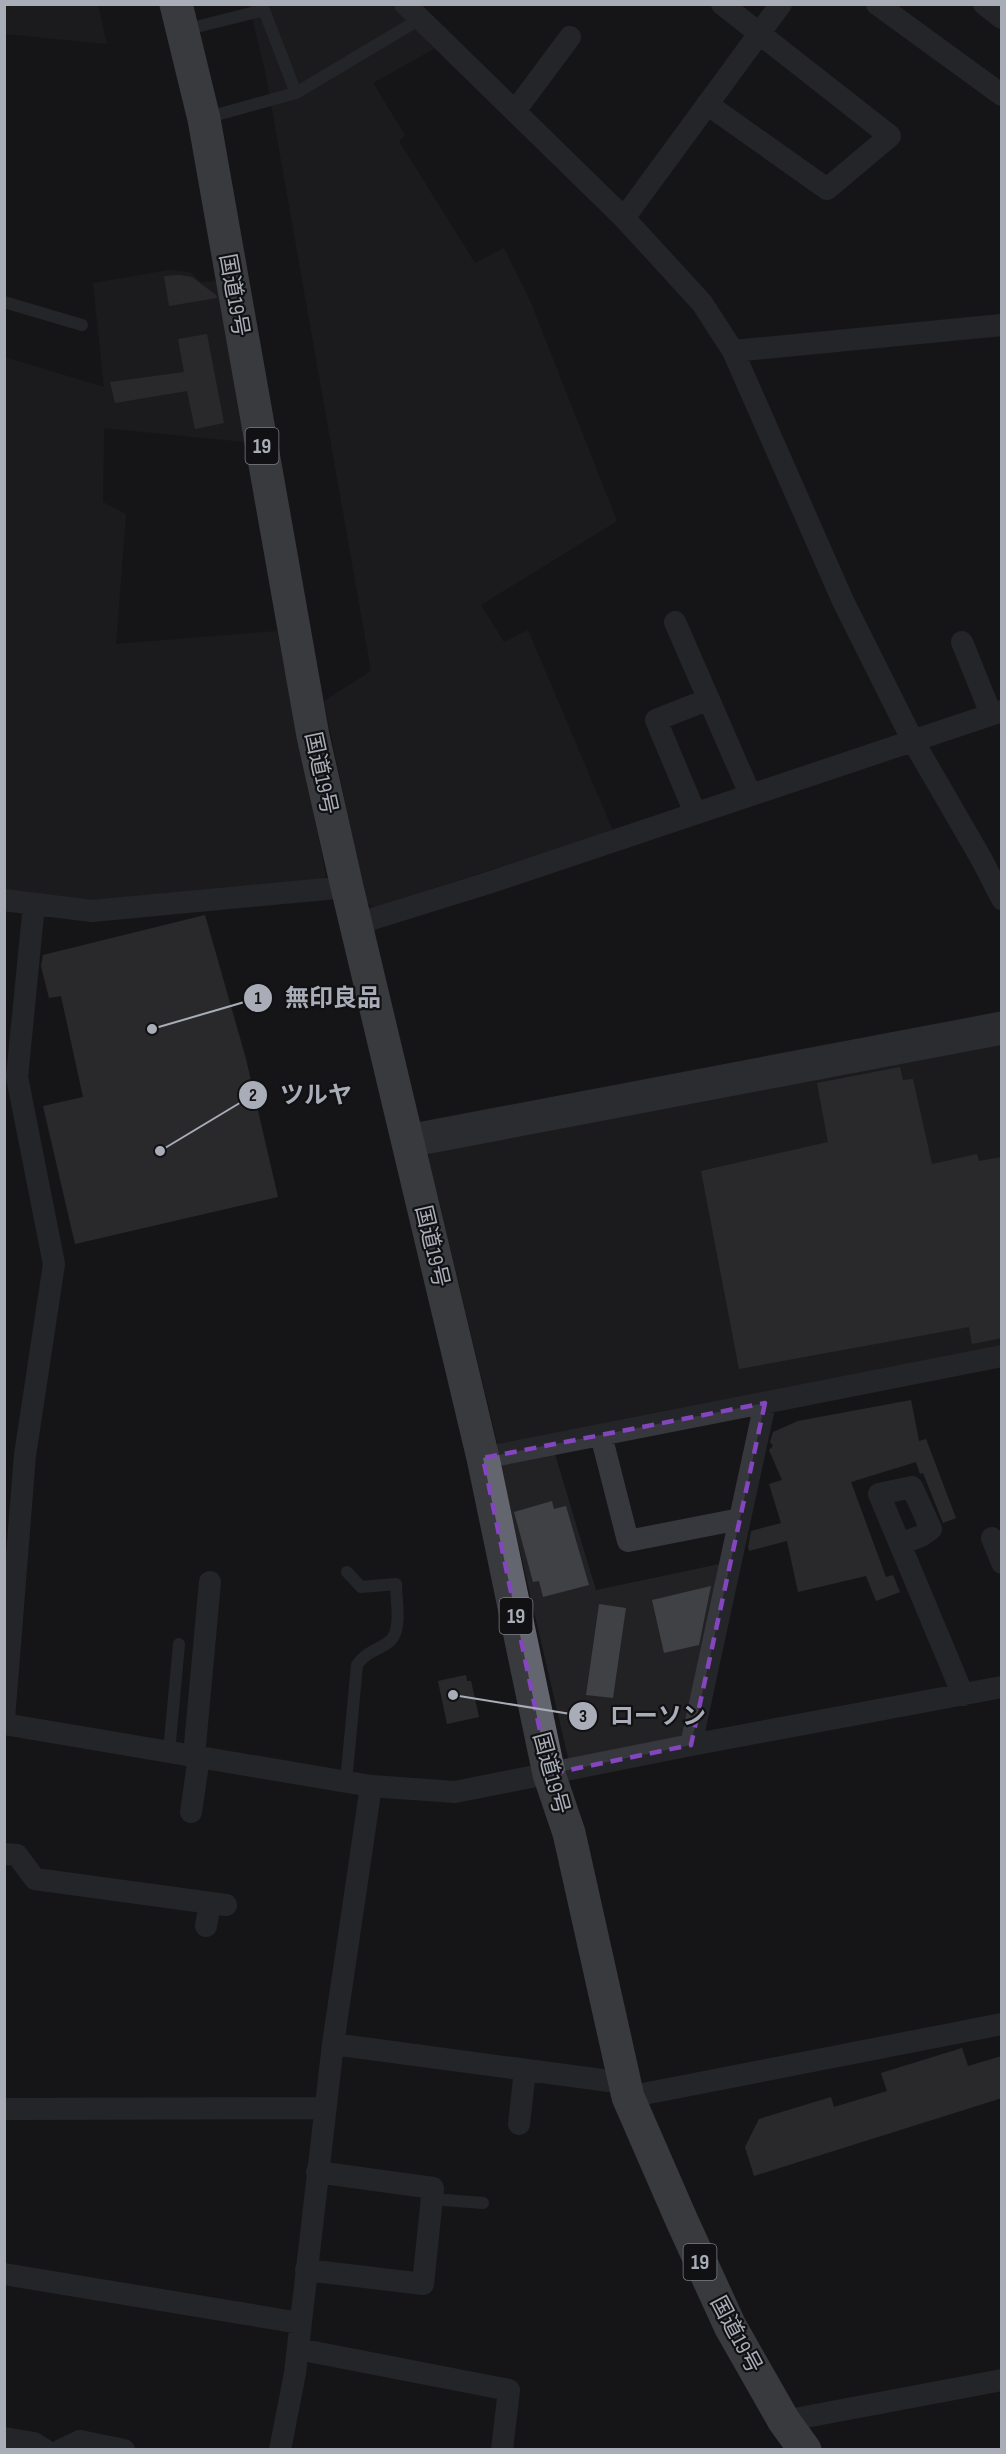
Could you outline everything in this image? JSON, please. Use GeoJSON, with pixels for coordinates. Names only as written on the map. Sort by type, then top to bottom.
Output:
{"type":"FeatureCollection","features":[{"type":"Feature","properties":{"kind":"highway","name":"国道19号"},"geometry":{"type":"LineString","coordinates":[[180,17],[204,119],[313,736],[483,1458],[549,1774],[569,1833],[627,2088],[681,2221],[730,2326],[784,2421],[805,2450]]}},
{"type":"Feature","properties":{"kind":"street"},"geometry":{"type":"LineString","coordinates":[[707,104],[827,189],[890,136],[722,4]]}},
{"type":"Feature","properties":{"kind":"street"},"geometry":{"type":"LineString","coordinates":[[624,218],[781,4]]}},
{"type":"Feature","properties":{"kind":"street"},"geometry":{"type":"LineString","coordinates":[[877,4],[1002,95]]}},
{"type":"Feature","properties":{"kind":"street"},"geometry":{"type":"LineString","coordinates":[[984,4],[1002,18]]}},
{"type":"Feature","properties":{"kind":"street"},"geometry":{"type":"LineString","coordinates":[[413,12],[624,218],[702,303],[733,351],[843,601],[912,740],[982,860],[1002,900]]}},
{"type":"Feature","properties":{"kind":"street"},"geometry":{"type":"LineString","coordinates":[[515,111],[570,37]]}},
{"type":"Feature","properties":{"kind":"street"},"geometry":{"type":"LineString","coordinates":[[733,351],[1002,325]]}},
{"type":"Feature","properties":{"kind":"street"},"geometry":{"type":"LineString","coordinates":[[675,622],[750,794]]}},
{"type":"Feature","properties":{"kind":"street"},"geometry":{"type":"LineString","coordinates":[[356,924],[488,883],[996,712],[962,642]]}},
{"type":"Feature","properties":{"kind":"street"},"geometry":{"type":"LineString","coordinates":[[695,813],[656,720],[709,699]]}},
{"type":"Feature","properties":{"kind":"street"},"geometry":{"type":"LineString","coordinates":[[4,900],[92,911],[347,887]]}},
{"type":"Feature","properties":{"kind":"street"},"geometry":{"type":"LineString","coordinates":[[34,904],[17,1077],[54,1264],[14,1469],[4,1722],[371,1786],[455,1792],[691,1745],[1002,1688]]}},
{"type":"Feature","properties":{"kind":"street"},"geometry":{"type":"LineString","coordinates":[[408,1141],[1002,1029]]}},
{"type":"Feature","properties":{"kind":"street"},"geometry":{"type":"LineString","coordinates":[[483,1458],[1000,1359]]}},
{"type":"Feature","properties":{"kind":"street"},"geometry":{"type":"LineString","coordinates":[[691,1745],[765,1403]]}},
{"type":"Feature","properties":{"kind":"street"},"geometry":{"type":"LineString","coordinates":[[601,1435],[628,1541],[740,1519]]}},
{"type":"Feature","properties":{"kind":"street"},"geometry":{"type":"LineString","coordinates":[[992,1538],[1002,1563]]}},
{"type":"Feature","properties":{"kind":"street"},"geometry":{"type":"LineString","coordinates":[[900,1544],[963,1695]]}},
{"type":"Feature","properties":{"kind":"street"},"geometry":{"type":"LineString","coordinates":[[190,1813],[197,1756],[210,1582]]}},
{"type":"Feature","properties":{"kind":"street"},"geometry":{"type":"LineString","coordinates":[[280,2450],[295,2373],[333,2044],[371,1786]]}},
{"type":"Feature","properties":{"kind":"street"},"geometry":{"type":"LineString","coordinates":[[4,1854],[17,1855],[35,1879],[218,1904],[206,1926]]}},
{"type":"Feature","properties":{"kind":"street"},"geometry":{"type":"LineString","coordinates":[[333,2044],[609,2081],[627,2088],[1002,2024]]}},
{"type":"Feature","properties":{"kind":"street"},"geometry":{"type":"LineString","coordinates":[[519,2124],[525,2070]]}},
{"type":"Feature","properties":{"kind":"street"},"geometry":{"type":"LineString","coordinates":[[4,2109],[325,2108]]}},
{"type":"Feature","properties":{"kind":"street"},"geometry":{"type":"LineString","coordinates":[[306,2270],[423,2284],[432,2188],[317,2172]]}},
{"type":"Feature","properties":{"kind":"street"},"geometry":{"type":"LineString","coordinates":[[4,2274],[300,2322]]}},
{"type":"Feature","properties":{"kind":"street"},"geometry":{"type":"LineString","coordinates":[[298,2349],[509,2390],[502,2450]]}},
{"type":"Feature","properties":{"kind":"street"},"geometry":{"type":"LineString","coordinates":[[784,2421],[1002,2380]]}},
{"type":"Feature","properties":{"kind":"street"},"geometry":{"type":"LineString","coordinates":[[4,2438],[34,2443],[45,2450]]}},
{"type":"Feature","properties":{"kind":"street"},"geometry":{"type":"LineString","coordinates":[[61,2450],[80,2441],[124,2450]]}},
{"type":"Feature","properties":{"kind":"lane"},"geometry":{"type":"LineString","coordinates":[[180,17],[264,10],[296,93]]}},
{"type":"Feature","properties":{"kind":"lane"},"geometry":{"type":"LineString","coordinates":[[204,119],[296,93],[413,12]]}},
{"type":"Feature","properties":{"kind":"lane"},"geometry":{"type":"LineString","coordinates":[[4,302],[82,325]]}},
{"type":"Feature","properties":{"kind":"lane"},"geometry":{"type":"LineString","coordinates":[[346,1782],[357,1665],[364,1655],[391,1640],[397,1631],[396,1584],[361,1587],[347,1572]]}},
{"type":"Feature","properties":{"kind":"lane"},"geometry":{"type":"LineString","coordinates":[[169,1752],[179,1644]]}},
{"type":"Feature","properties":{"kind":"lane"},"geometry":{"type":"LineString","coordinates":[[432,2199],[483,2203]]}},
{"type":"Feature","properties":{"kind":"highlighted area"},"geometry":{"type":"Polygon","coordinates":[[[765,1403],[691,1745],[549,1774],[483,1458],[765,1403]]]}},
{"type":"Feature","properties":{"kind":"shaded area"},"geometry":{"type":"Polygon","coordinates":[[[4,5],[98,5],[107,44],[5,34],[4,5]]]}},
{"type":"Feature","properties":{"kind":"shaded area"},"geometry":{"type":"Polygon","coordinates":[[[249,5],[392,5],[437,47],[373,83],[405,135],[399,141],[475,263],[504,248],[531,303],[617,521],[481,605],[504,642],[528,630],[613,831],[374,907],[366,903],[324,701],[371,671],[266,75],[249,5]]]}},
{"type":"Feature","properties":{"kind":"shaded area"},"geometry":{"type":"Polygon","coordinates":[[[169,270],[190,272],[201,282],[218,281],[245,442],[104,428],[103,502],[126,514],[116,644],[277,631],[326,876],[320,880],[105,903],[5,890],[4,357],[104,387],[93,283],[169,270]]]}},
{"type":"Feature","properties":{"kind":"shaded area"},"geometry":{"type":"Polygon","coordinates":[[[1001,1042],[1001,1353],[498,1445],[428,1157],[434,1149],[1001,1042]]]}},
{"type":"Feature","properties":{"kind":"shaded area"},"geometry":{"type":"Polygon","coordinates":[[[554,1451],[596,1590],[724,1563],[683,1741],[569,1762],[500,1465],[554,1451]]]}},
{"type":"Feature","properties":{"kind":"building"},"geometry":{"type":"Polygon","coordinates":[[[164,276],[192,277],[217,298],[169,306],[164,276]]]}},
{"type":"Feature","properties":{"kind":"building"},"geometry":{"type":"Polygon","coordinates":[[[207,334],[224,423],[195,429],[187,391],[115,403],[110,382],[184,372],[178,339],[207,334]]]}},
{"type":"Feature","properties":{"kind":"building"},"geometry":{"type":"Polygon","coordinates":[[[205,915],[246,1059],[278,1197],[75,1244],[43,1106],[83,1097],[61,996],[49,998],[41,966],[43,955],[205,915]]]}},
{"type":"Feature","properties":{"kind":"building"},"geometry":{"type":"Polygon","coordinates":[[[900,1067],[903,1080],[913,1079],[932,1164],[977,1154],[979,1161],[1002,1157],[1002,1338],[972,1344],[969,1327],[739,1369],[701,1171],[828,1142],[817,1083],[900,1067]]]}},
{"type":"Feature","properties":{"kind":"building"},"geometry":{"type":"Polygon","coordinates":[[[911,1400],[919,1441],[926,1439],[956,1518],[943,1523],[923,1473],[920,1474],[916,1462],[851,1482],[886,1577],[893,1575],[900,1592],[876,1601],[866,1576],[798,1592],[787,1541],[749,1551],[748,1547],[751,1531],[781,1523],[769,1484],[782,1480],[769,1450],[773,1446],[770,1442],[773,1432],[798,1421],[911,1400]]]}},
{"type":"Feature","properties":{"kind":"building"},"geometry":{"type":"Polygon","coordinates":[[[552,1501],[554,1509],[566,1506],[589,1585],[543,1597],[539,1581],[533,1582],[514,1512],[552,1501]]]}},
{"type":"Feature","properties":{"kind":"building"},"geometry":{"type":"Polygon","coordinates":[[[711,1586],[699,1645],[664,1653],[652,1600],[711,1586]]]}},
{"type":"Feature","properties":{"kind":"building"},"geometry":{"type":"Polygon","coordinates":[[[599,1604],[626,1608],[613,1698],[586,1695],[599,1604]]]}},
{"type":"Feature","properties":{"kind":"building"},"geometry":{"type":"Polygon","coordinates":[[[466,1675],[467,1681],[471,1681],[479,1717],[447,1724],[438,1681],[466,1675]]]}},
{"type":"Feature","properties":{"kind":"building"},"geometry":{"type":"Polygon","coordinates":[[[962,2048],[968,2066],[1002,2056],[1002,2098],[754,2176],[745,2147],[759,2119],[831,2097],[834,2107],[887,2091],[881,2073],[962,2048]]]}},
{"type":"Feature","properties":{"kind":"place","name":"無印良品"},"geometry":{"type":"Point","coordinates":[152,1029]}},
{"type":"Feature","properties":{"kind":"place","name":"ツルヤ"},"geometry":{"type":"Point","coordinates":[160,1151]}},
{"type":"Feature","properties":{"kind":"place","name":"ローソン"},"geometry":{"type":"Point","coordinates":[453,1695]}}]}
